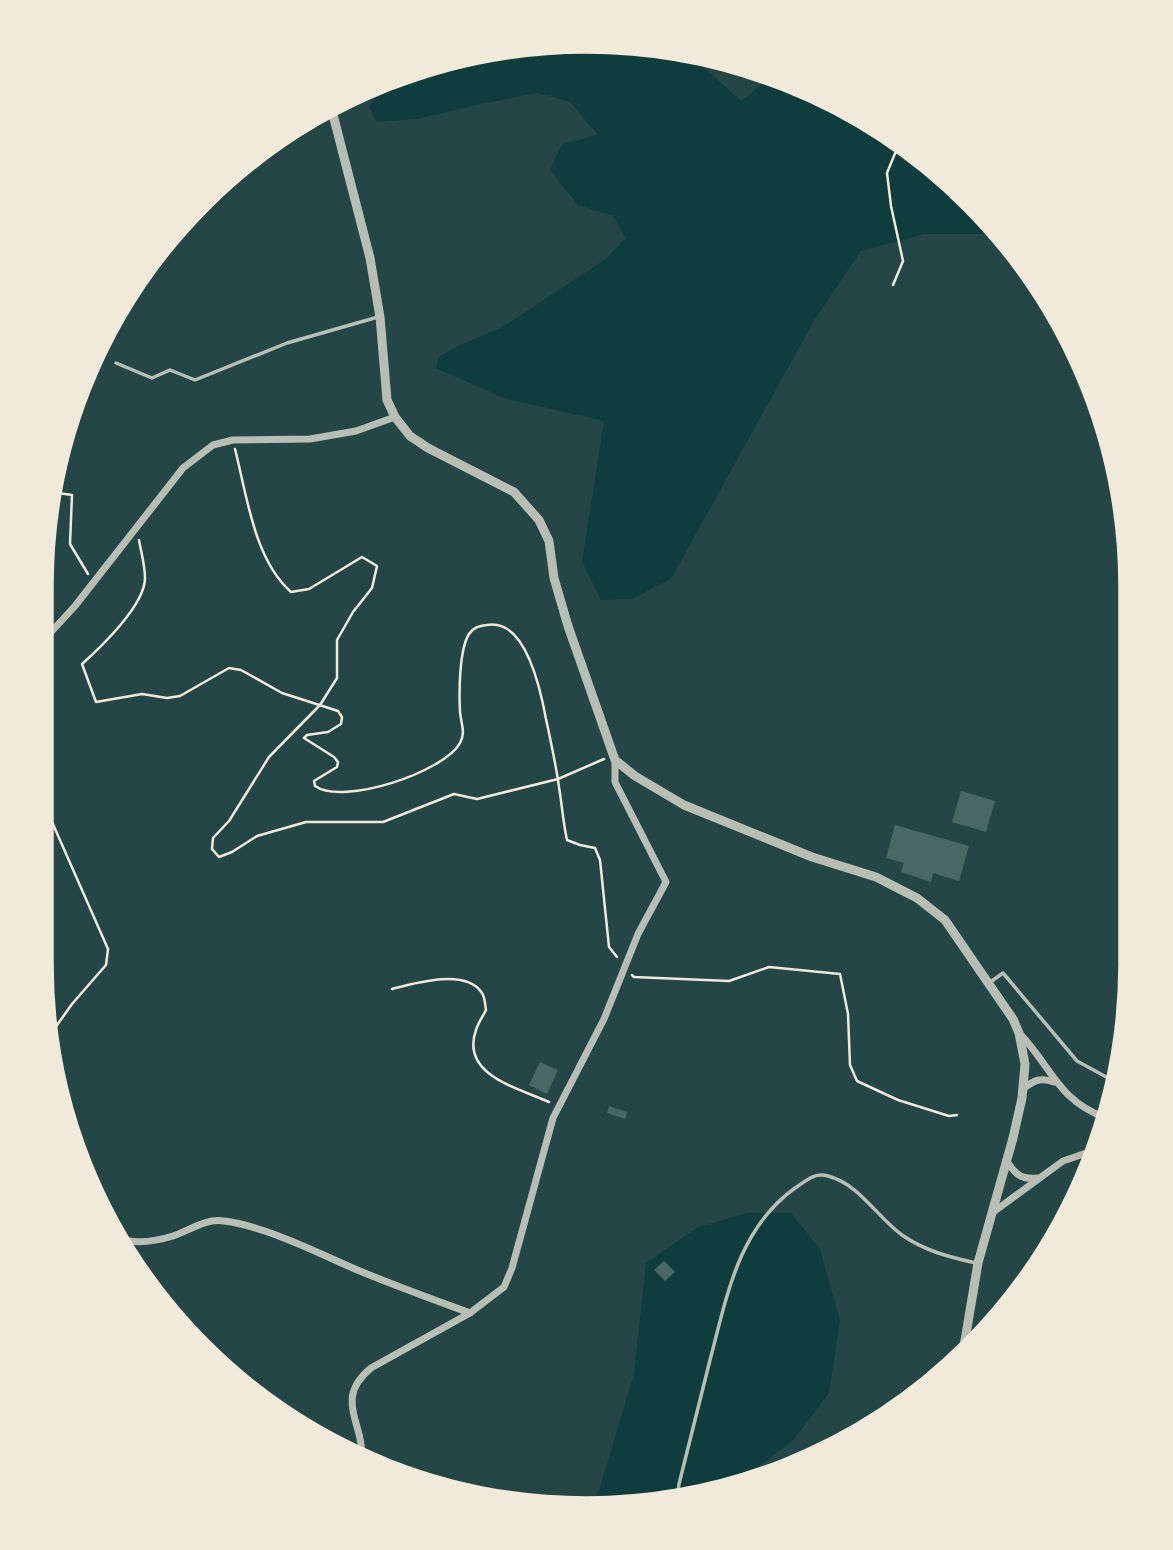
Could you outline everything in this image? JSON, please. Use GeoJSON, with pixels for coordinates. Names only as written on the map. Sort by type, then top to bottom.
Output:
{"type":"FeatureCollection","features":[{"type":"Feature","properties":{"kind":"street"},"geometry":{"type":"LineString","coordinates":[[334,117],[370,258],[380,317],[387,400],[395,417],[410,436],[514,492],[539,520],[549,541],[554,578],[564,614],[614,758],[615,782],[666,882],[638,934],[604,1018],[553,1118],[512,1268],[504,1287],[470,1313],[371,1368],[359,1378],[353,1395],[354,1418],[361,1447]]}},
{"type":"Feature","properties":{"kind":"street"},"geometry":{"type":"LineString","coordinates":[[52,630],[93,583],[183,468],[213,445],[233,440],[310,439],[356,431],[395,417]]}},
{"type":"Feature","properties":{"kind":"street"},"geometry":{"type":"LineString","coordinates":[[614,758],[635,776],[684,806],[812,858],[876,877],[917,898],[945,920],[1013,1019],[1019,1033],[1025,1064],[1023,1089],[1018,1120],[978,1263],[965,1340]]}},
{"type":"Feature","properties":{"kind":"street"},"geometry":{"type":"LineString","coordinates":[[1019,1033],[1070,1098],[1088,1112],[1098,1115]]}},
{"type":"Feature","properties":{"kind":"street"},"geometry":{"type":"LineString","coordinates":[[1023,1089],[1036,1080],[1055,1082]]}},
{"type":"Feature","properties":{"kind":"street"},"geometry":{"type":"LineString","coordinates":[[992,1213],[1063,1161],[1085,1153]]}},
{"type":"Feature","properties":{"kind":"street"},"geometry":{"type":"LineString","coordinates":[[1006,1160],[1018,1176],[1038,1178]]}},
{"type":"Feature","properties":{"kind":"street"},"geometry":{"type":"LineString","coordinates":[[130,1240],[145,1242],[172,1236],[210,1221],[222,1220],[250,1227],[470,1313]]}},
{"type":"Feature","properties":{"kind":"lane"},"geometry":{"type":"LineString","coordinates":[[116,363],[152,378],[170,370],[195,380],[287,343],[380,317]]}},
{"type":"Feature","properties":{"kind":"lane"},"geometry":{"type":"LineString","coordinates":[[989,983],[1003,973],[1077,1061],[1108,1078]]}},
{"type":"Feature","properties":{"kind":"lane"},"geometry":{"type":"LineString","coordinates":[[678,1489],[732,1277],[750,1237],[766,1214],[789,1193],[813,1175],[824,1174],[835,1178],[849,1186],[901,1234],[921,1246],[945,1256],[978,1263]]}},
{"type":"Feature","properties":{"kind":"path"},"geometry":{"type":"LineString","coordinates":[[893,285],[903,261],[887,173],[896,151]]}},
{"type":"Feature","properties":{"kind":"path"},"geometry":{"type":"LineString","coordinates":[[233,440],[260,547],[276,579],[291,592],[309,589],[362,557],[377,566],[372,588],[353,612],[337,640],[337,678],[320,705],[269,757],[229,821],[213,838],[212,849],[219,857],[257,836],[306,822],[383,822],[454,794],[477,799],[558,779],[614,758]]}},
{"type":"Feature","properties":{"kind":"path"},"geometry":{"type":"LineString","coordinates":[[61,493],[72,495],[70,544],[93,583]]}},
{"type":"Feature","properties":{"kind":"path"},"geometry":{"type":"LineString","coordinates":[[137,526],[145,580],[139,597],[100,648],[82,664],[96,702],[142,694],[167,698],[180,696],[229,668],[241,670],[282,693],[338,711],[342,717],[341,724],[328,732],[307,735],[304,738],[338,762],[337,767],[316,778],[315,786],[334,792],[391,785],[425,769],[459,746],[464,734],[460,712],[462,659],[467,638],[476,627],[492,624],[513,631],[528,657],[540,690],[567,840],[595,848],[600,860],[609,947],[634,977],[729,981],[769,967],[840,974],[848,1014],[850,1065],[858,1081],[898,1100],[949,1116],[957,1115]]}},
{"type":"Feature","properties":{"kind":"path"},"geometry":{"type":"LineString","coordinates":[[52,822],[108,949],[106,965],[56,1026]]}},
{"type":"Feature","properties":{"kind":"path"},"geometry":{"type":"LineString","coordinates":[[392,989],[431,979],[470,982],[483,994],[486,1010],[476,1030],[473,1048],[480,1066],[491,1077],[559,1106]]}},
{"type":"Feature","properties":{"kind":"shaded area"},"geometry":{"type":"Polygon","coordinates":[[[702,66],[763,83],[741,101],[702,66]]]}},
{"type":"Feature","properties":{"kind":"shaded area"},"geometry":{"type":"Polygon","coordinates":[[[538,93],[570,102],[598,135],[562,144],[550,170],[578,205],[613,216],[626,238],[606,259],[501,328],[439,357],[436,368],[504,398],[604,421],[582,562],[601,600],[632,599],[671,579],[815,319],[861,251],[924,234],[988,234],[1010,261],[1049,320],[1080,382],[1102,448],[1110,482],[1116,517],[1120,586],[1119,998],[1116,1033],[1102,1102],[1080,1168],[1049,1230],[1031,1260],[988,1316],[939,1365],[883,1408],[854,1426],[791,1457],[758,1469],[754,1470],[794,1439],[829,1393],[840,1321],[820,1249],[791,1213],[747,1213],[698,1227],[646,1263],[634,1374],[597,1497],[517,1493],[448,1479],[382,1457],[319,1426],[290,1408],[234,1365],[185,1316],[142,1260],[93,1168],[71,1102],[63,1068],[57,1033],[52,963],[52,586],[57,517],[71,448],[81,415],[93,382],[124,319],[142,290],[185,234],[234,185],[290,142],[377,95],[369,107],[377,122],[417,119],[538,93]]]}},
{"type":"Feature","properties":{"kind":"building"},"geometry":{"type":"Polygon","coordinates":[[[961,791],[995,801],[986,832],[952,822],[961,791]]]}},
{"type":"Feature","properties":{"kind":"building"},"geometry":{"type":"Polygon","coordinates":[[[895,825],[969,846],[959,881],[933,873],[931,882],[901,872],[904,863],[886,858],[895,825]]]}},
{"type":"Feature","properties":{"kind":"building"},"geometry":{"type":"Polygon","coordinates":[[[540,1062],[558,1070],[547,1094],[529,1085],[540,1062]]]}},
{"type":"Feature","properties":{"kind":"building"},"geometry":{"type":"Polygon","coordinates":[[[609,1106],[627,1112],[625,1119],[607,1113],[609,1106]]]}},
{"type":"Feature","properties":{"kind":"building"},"geometry":{"type":"Polygon","coordinates":[[[664,1261],[675,1272],[665,1281],[654,1270],[664,1261]]]}}]}
